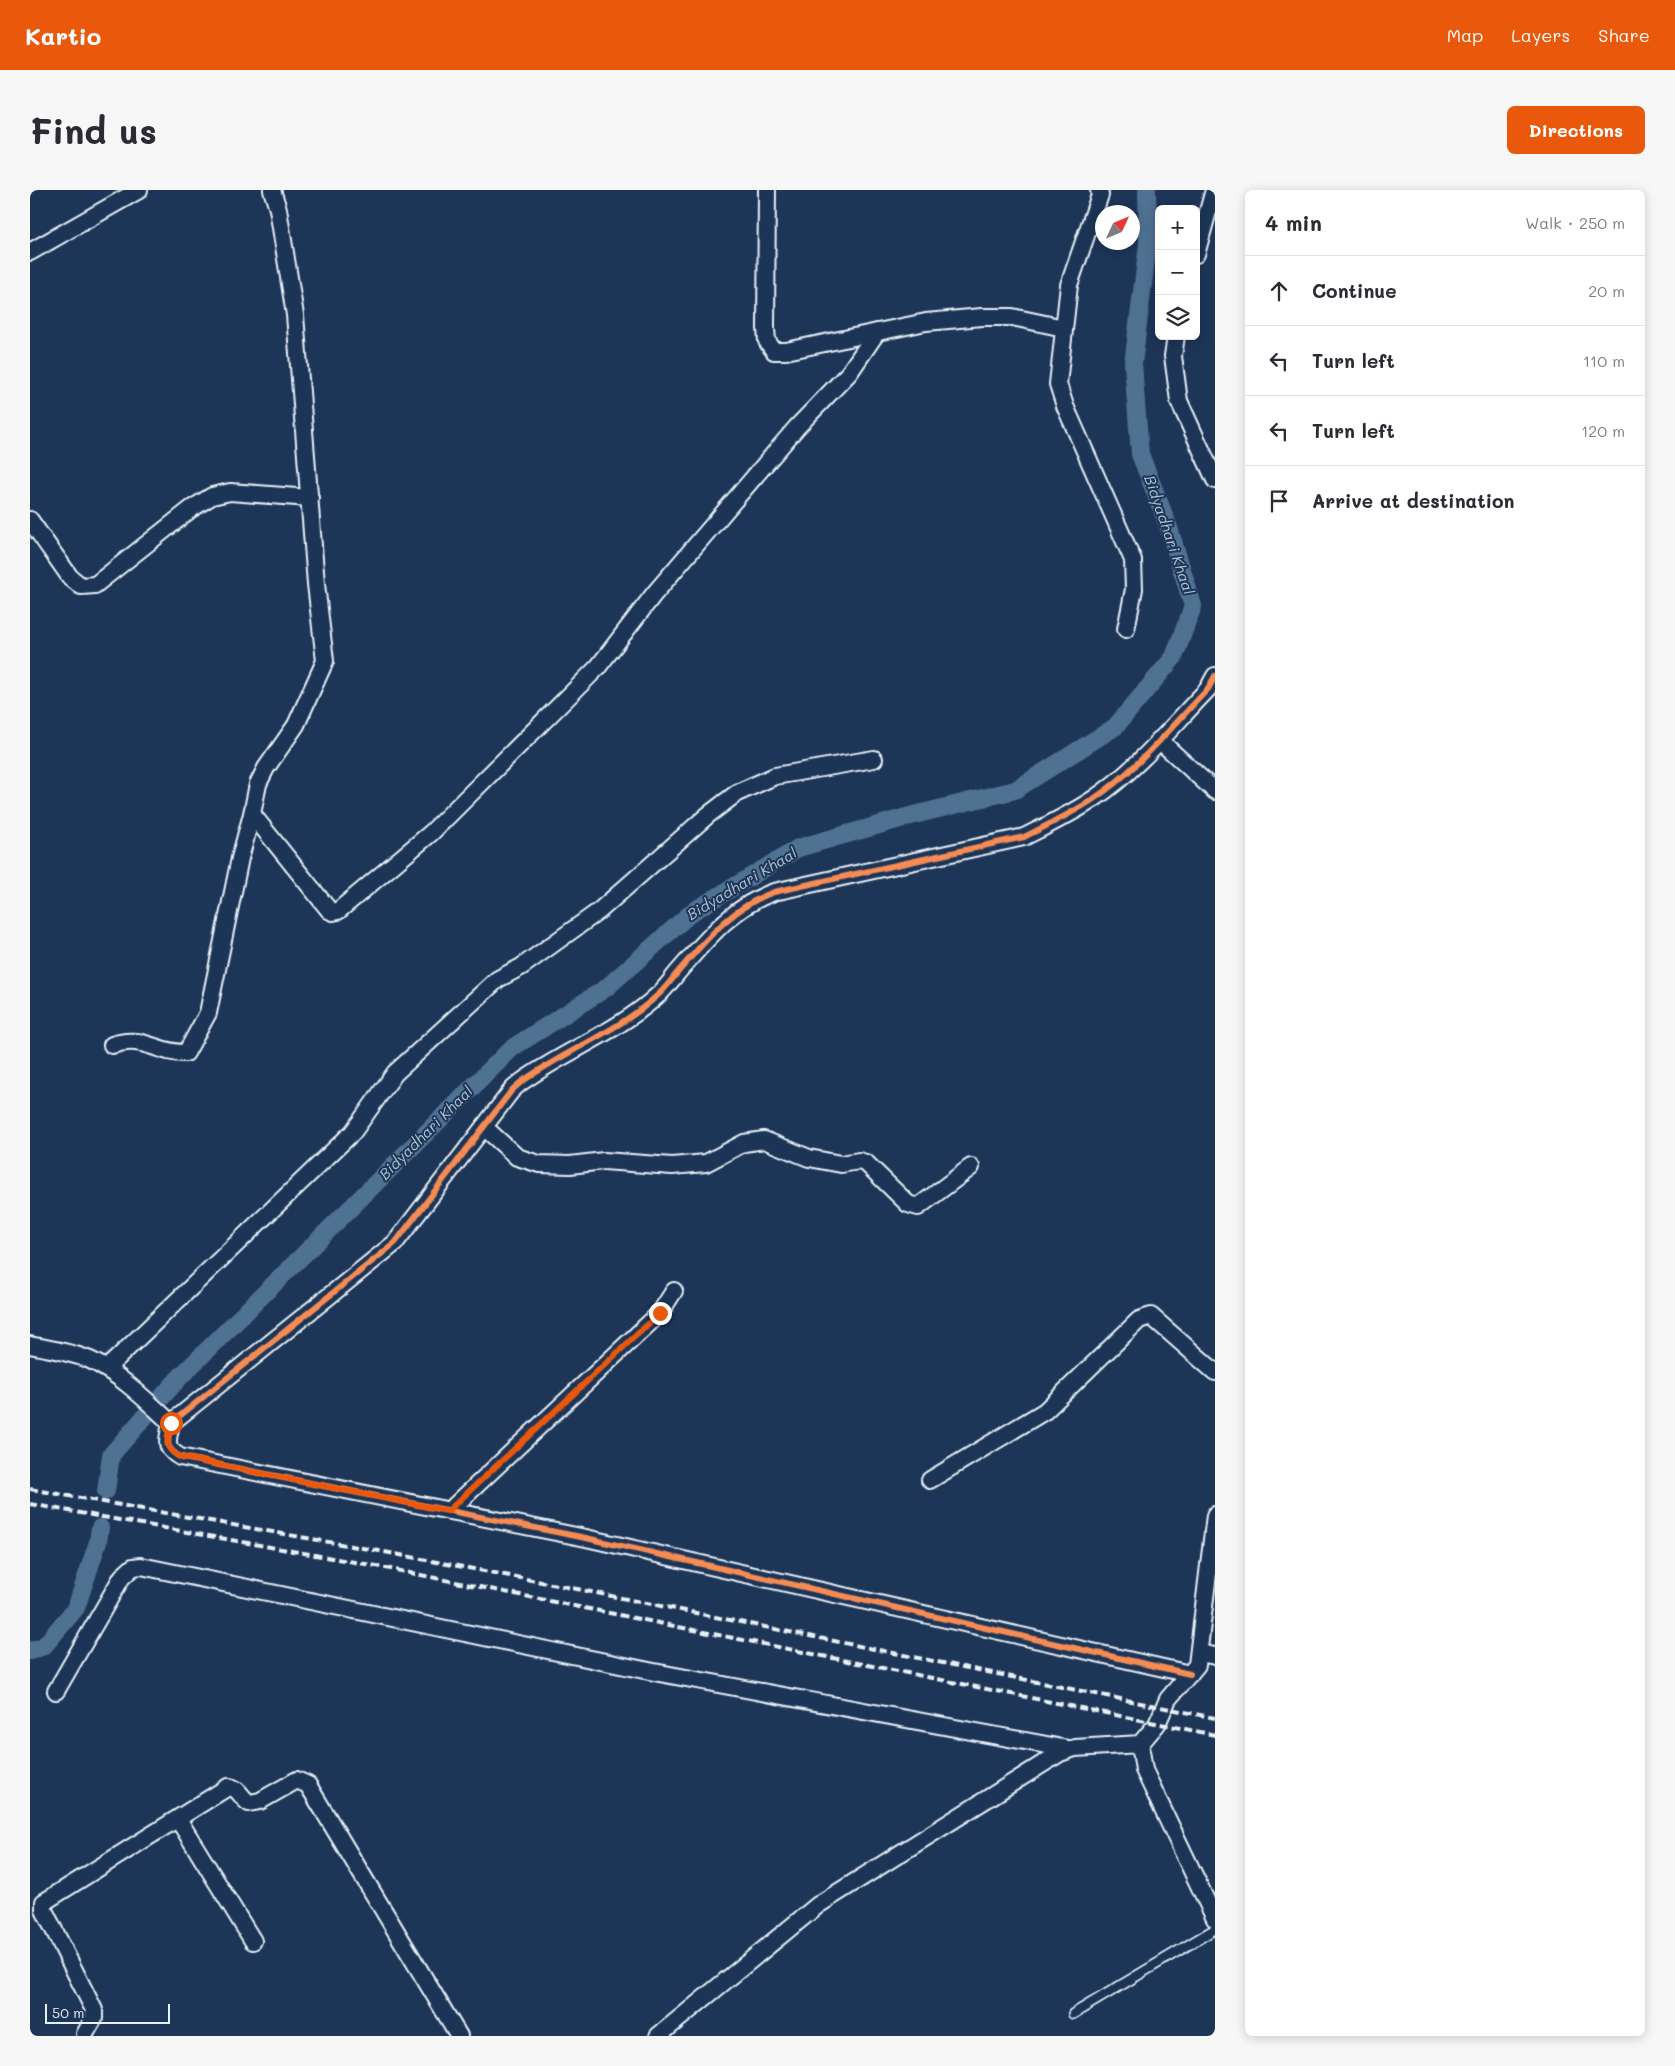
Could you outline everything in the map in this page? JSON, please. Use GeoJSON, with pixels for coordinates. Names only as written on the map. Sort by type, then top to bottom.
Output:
{"type":"FeatureCollection","features":[{"type":"Feature","properties":{"kind":"street"},"geometry":{"type":"LineString","coordinates":[[30,252],[139,190]]}},
{"type":"Feature","properties":{"kind":"street"},"geometry":{"type":"LineString","coordinates":[[112,1045],[124,1041],[138,1041],[170,1053],[186,1053],[208,1013],[240,858],[258,784],[266,768],[296,724],[324,661],[295,315],[278,209],[272,190]]}},
{"type":"Feature","properties":{"kind":"street"},"geometry":{"type":"LineString","coordinates":[[767,190],[766,328],[770,347],[779,352],[926,322],[982,317],[1012,317],[1064,328]]}},
{"type":"Feature","properties":{"kind":"street"},"geometry":{"type":"LineString","coordinates":[[1099,190],[1100,195],[1069,285],[1058,384],[1060,394],[1133,560],[1134,588],[1126,629]]}},
{"type":"Feature","properties":{"kind":"street"},"geometry":{"type":"LineString","coordinates":[[1197,250],[1214,190]]}},
{"type":"Feature","properties":{"kind":"street"},"geometry":{"type":"LineString","coordinates":[[252,814],[329,910],[338,911],[431,834],[598,667],[654,594],[797,428],[849,373],[877,332]]}},
{"type":"Feature","properties":{"kind":"street"},"geometry":{"type":"LineString","coordinates":[[1175,340],[1173,356],[1179,401],[1215,480]]}},
{"type":"Feature","properties":{"kind":"street"},"geometry":{"type":"LineString","coordinates":[[30,520],[70,577],[81,586],[95,585],[191,509],[212,496],[230,492],[310,498]]}},
{"type":"Feature","properties":{"kind":"street"},"geometry":{"type":"LineString","coordinates":[[1190,1674],[586,1538],[180,1457],[171,1452],[167,1442],[171,1423],[395,1243],[520,1083],[628,1018],[659,994],[722,924],[757,897],[1024,836],[1073,812],[1096,797],[1134,766],[1208,689],[1215,676]]}},
{"type":"Feature","properties":{"kind":"street"},"geometry":{"type":"LineString","coordinates":[[1159,740],[1215,791]]}},
{"type":"Feature","properties":{"kind":"street"},"geometry":{"type":"LineString","coordinates":[[106,1369],[353,1132],[395,1073],[498,979],[521,967],[599,911],[708,815],[737,793],[775,776],[874,759]]}},
{"type":"Feature","properties":{"kind":"street"},"geometry":{"type":"LineString","coordinates":[[484,1127],[518,1156],[538,1164],[570,1165],[604,1161],[672,1166],[706,1163],[744,1143],[764,1140],[809,1158],[841,1164],[859,1161],[866,1163],[908,1204],[918,1207],[971,1167]]}},
{"type":"Feature","properties":{"kind":"street"},"geometry":{"type":"LineString","coordinates":[[448,1511],[660,1313],[674,1291]]}},
{"type":"Feature","properties":{"kind":"street"},"geometry":{"type":"LineString","coordinates":[[930,1480],[1044,1411],[1139,1320],[1151,1316],[1215,1372]]}},
{"type":"Feature","properties":{"kind":"street"},"geometry":{"type":"LineString","coordinates":[[30,1345],[71,1353],[106,1369],[171,1423]]}},
{"type":"Feature","properties":{"kind":"street"},"geometry":{"type":"LineString","coordinates":[[56,1691],[122,1576],[133,1567],[141,1566],[645,1670],[1068,1749],[1140,1744],[1157,1724],[1168,1699],[1197,1665],[1215,1514]]}},
{"type":"Feature","properties":{"kind":"street"},"geometry":{"type":"LineString","coordinates":[[1199,1653],[1215,1656]]}},
{"type":"Feature","properties":{"kind":"street"},"geometry":{"type":"LineString","coordinates":[[1140,1744],[1144,1770],[1215,1919]]}},
{"type":"Feature","properties":{"kind":"street"},"geometry":{"type":"LineString","coordinates":[[658,2036],[818,1905],[1068,1749]]}},
{"type":"Feature","properties":{"kind":"street"},"geometry":{"type":"LineString","coordinates":[[85,2034],[94,2018],[94,2010],[44,1910],[44,1902],[228,1787],[233,1787],[237,1790],[249,1803],[260,1801],[297,1780],[306,1783],[460,2036]]}},
{"type":"Feature","properties":{"kind":"street"},"geometry":{"type":"LineString","coordinates":[[178,1819],[253,1941]]}},
{"type":"Feature","properties":{"kind":"lane"},"geometry":{"type":"LineString","coordinates":[[1073,2014],[1215,1929]]}},
{"type":"Feature","properties":{"kind":"waterway","name":"Bidyadhari Khaal"},"geometry":{"type":"LineString","coordinates":[[106,1491],[111,1455],[178,1379],[512,1048],[606,988],[692,912],[798,848],[914,815],[1015,790],[1115,727],[1174,657],[1193,606],[1168,525],[1140,454],[1133,364],[1148,244],[1147,190]]}},
{"type":"Feature","properties":{"kind":"waterway","name":"Bidyadhari Khaal"},"geometry":{"type":"LineString","coordinates":[[30,1651],[44,1646],[76,1608],[98,1542],[100,1528]]}},
{"type":"Feature","properties":{"kind":"railway"},"geometry":{"type":"LineString","coordinates":[[30,1489],[374,1550],[562,1586],[1215,1718]]}},
{"type":"Feature","properties":{"kind":"railway"},"geometry":{"type":"LineString","coordinates":[[30,1504],[371,1565],[1215,1735]]}},
{"type":"Feature","properties":{"kind":"cycle path"},"geometry":{"type":"LineString","coordinates":[[1190,1674],[586,1538],[180,1457],[171,1450],[168,1439],[171,1423],[395,1243],[512,1090],[554,1061],[608,1031],[642,1008],[661,992],[710,936],[733,915],[759,898],[774,892],[1024,837],[1060,819],[1111,787],[1140,761],[1208,689],[1215,676]]}},
{"type":"Feature","properties":{"kind":"route"},"geometry":{"type":"LineString","coordinates":[[171,1423],[167,1442],[168,1446],[171,1452],[180,1457],[448,1511],[660,1313]]}}]}
